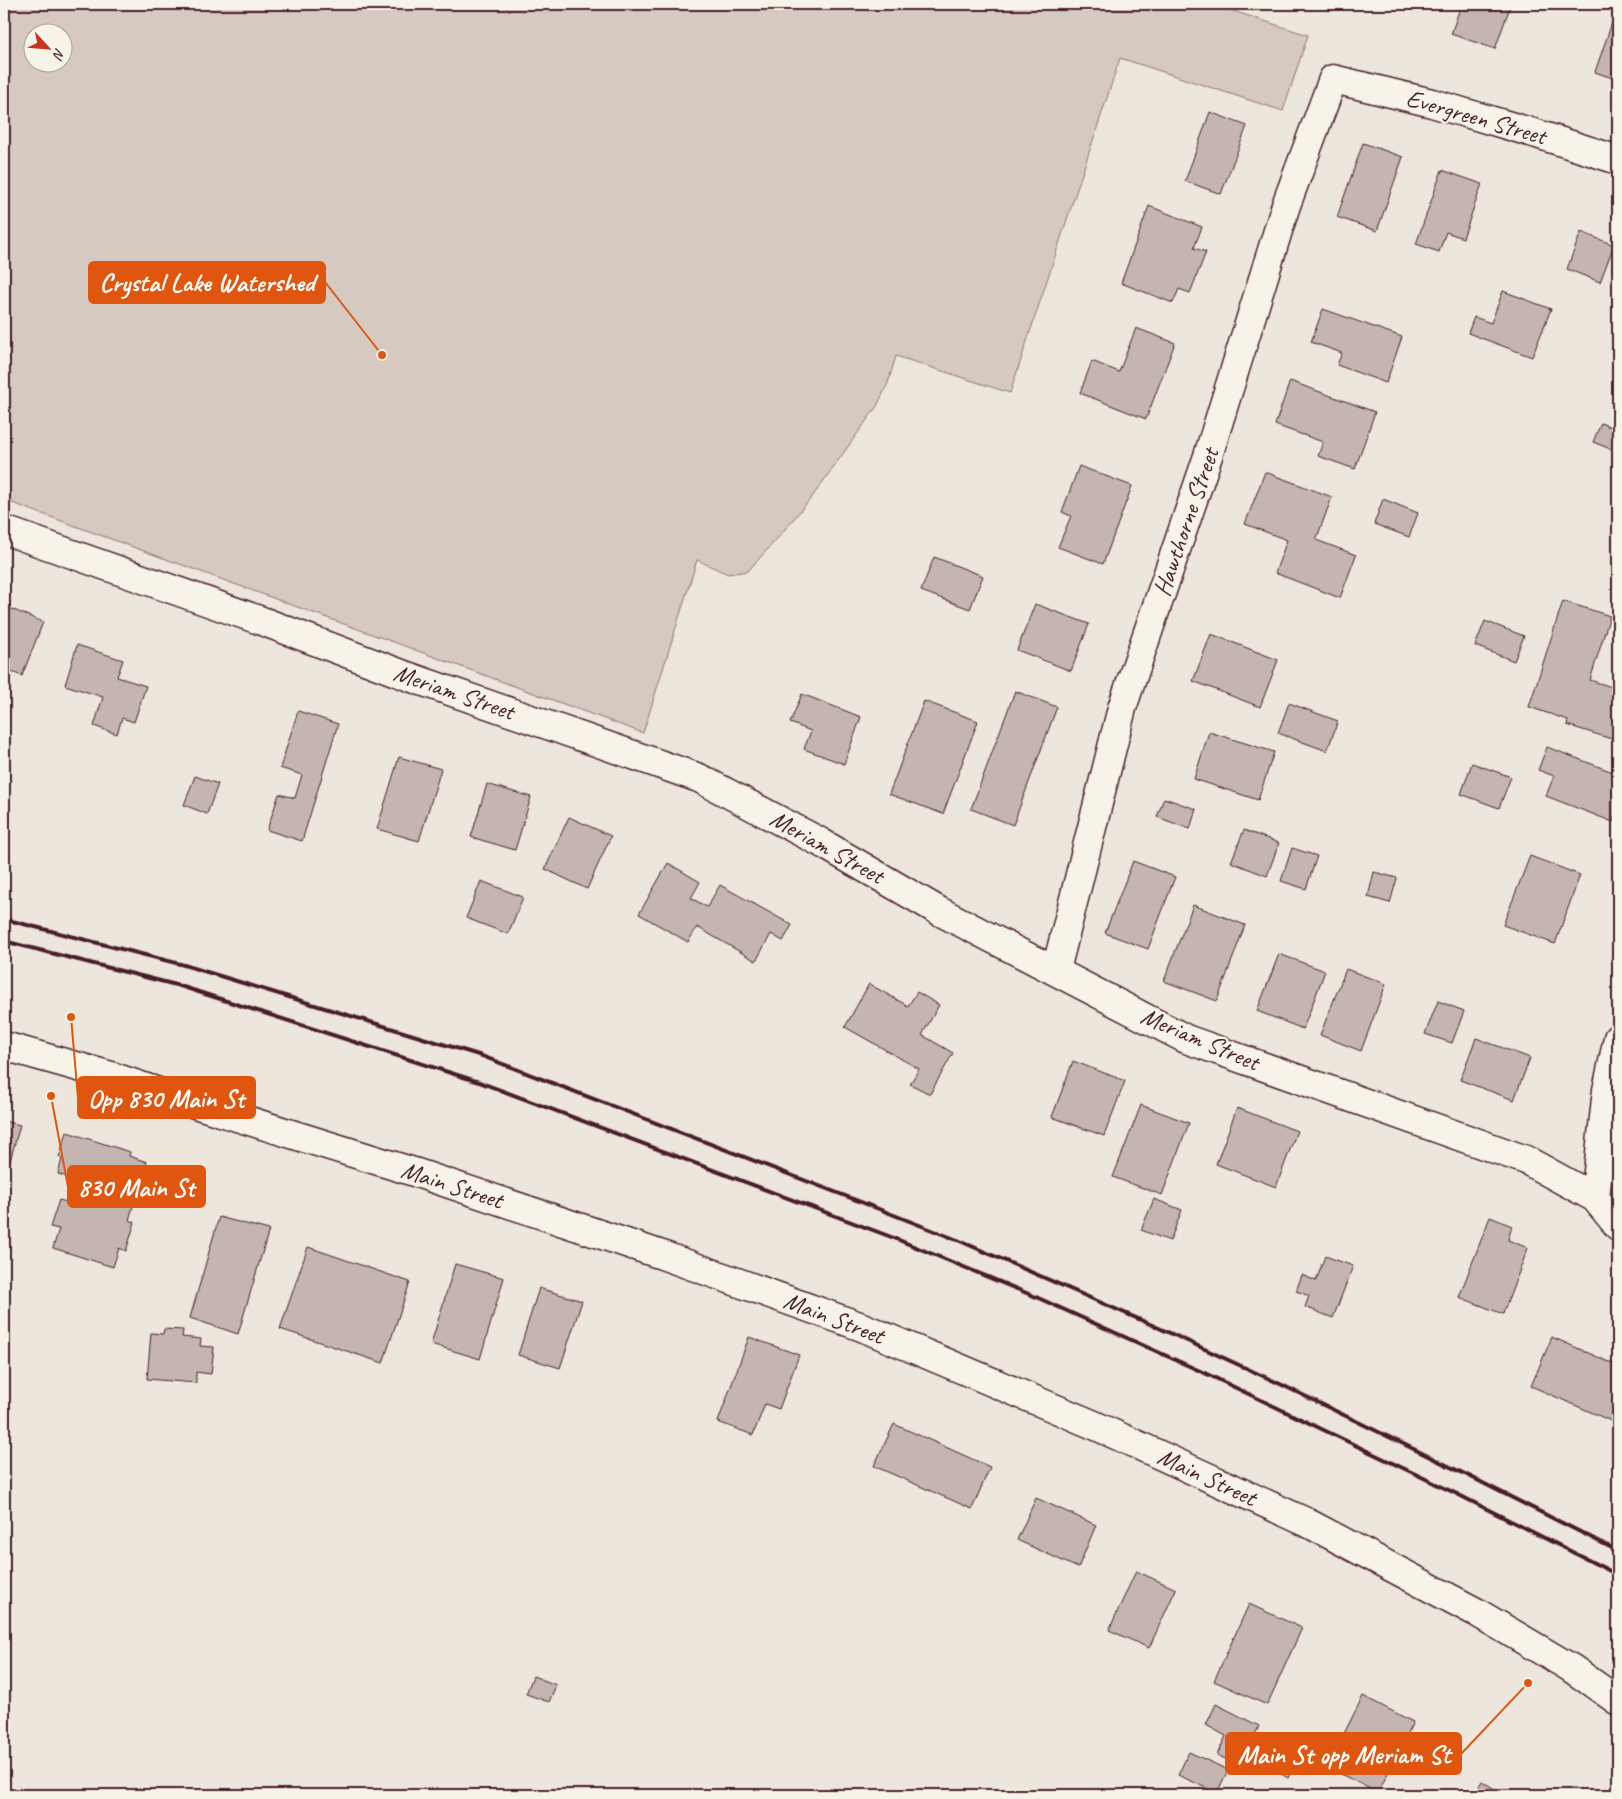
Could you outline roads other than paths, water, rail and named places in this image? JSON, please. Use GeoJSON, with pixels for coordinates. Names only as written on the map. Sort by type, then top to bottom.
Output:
{"type":"FeatureCollection","features":[{"type":"Feature","properties":{"kind":"street","name":"Evergreen Street"},"geometry":{"type":"LineString","coordinates":[[1333,79],[1432,103],[1618,160]]}},
{"type":"Feature","properties":{"kind":"street","name":"Hawthorne Street"},"geometry":{"type":"LineString","coordinates":[[1056,970],[1122,708],[1208,456],[1286,205],[1333,79]]}},
{"type":"Feature","properties":{"kind":"street","name":"Meriam Street"},"geometry":{"type":"LineString","coordinates":[[4,530],[262,621],[407,676],[699,778],[820,842],[939,910],[1186,1039],[1526,1160],[1595,1198],[1618,1226]]}},
{"type":"Feature","properties":{"kind":"street"},"geometry":{"type":"LineString","coordinates":[[1595,1198],[1607,1090],[1618,1038]]}},
{"type":"Feature","properties":{"kind":"street","name":"Main Street"},"geometry":{"type":"LineString","coordinates":[[4,1046],[111,1076],[185,1101],[424,1175],[662,1255],[862,1327],[1094,1424],[1306,1522],[1476,1612],[1571,1668],[1618,1701]]}},
{"type":"Feature","properties":{"kind":"railway"},"geometry":{"type":"LineString","coordinates":[[4,919],[184,965],[482,1056],[861,1202],[960,1241],[1159,1328],[1276,1382],[1618,1551]]}},
{"type":"Feature","properties":{"kind":"railway"},"geometry":{"type":"LineString","coordinates":[[4,941],[180,986],[479,1082],[894,1238],[1036,1297],[1209,1375],[1457,1494],[1618,1575]]}},
{"type":"Feature","properties":{"kind":"place","name":"Crystal Lake Watershed"},"geometry":{"type":"Point","coordinates":[382,355]}},
{"type":"Feature","properties":{"kind":"place","name":"Opp 830 Main St"},"geometry":{"type":"Point","coordinates":[71,1017]}},
{"type":"Feature","properties":{"kind":"place","name":"830 Main St"},"geometry":{"type":"Point","coordinates":[51,1096]}},
{"type":"Feature","properties":{"kind":"place","name":"Main St opp Meriam St"},"geometry":{"type":"Point","coordinates":[1528,1683]}}]}
